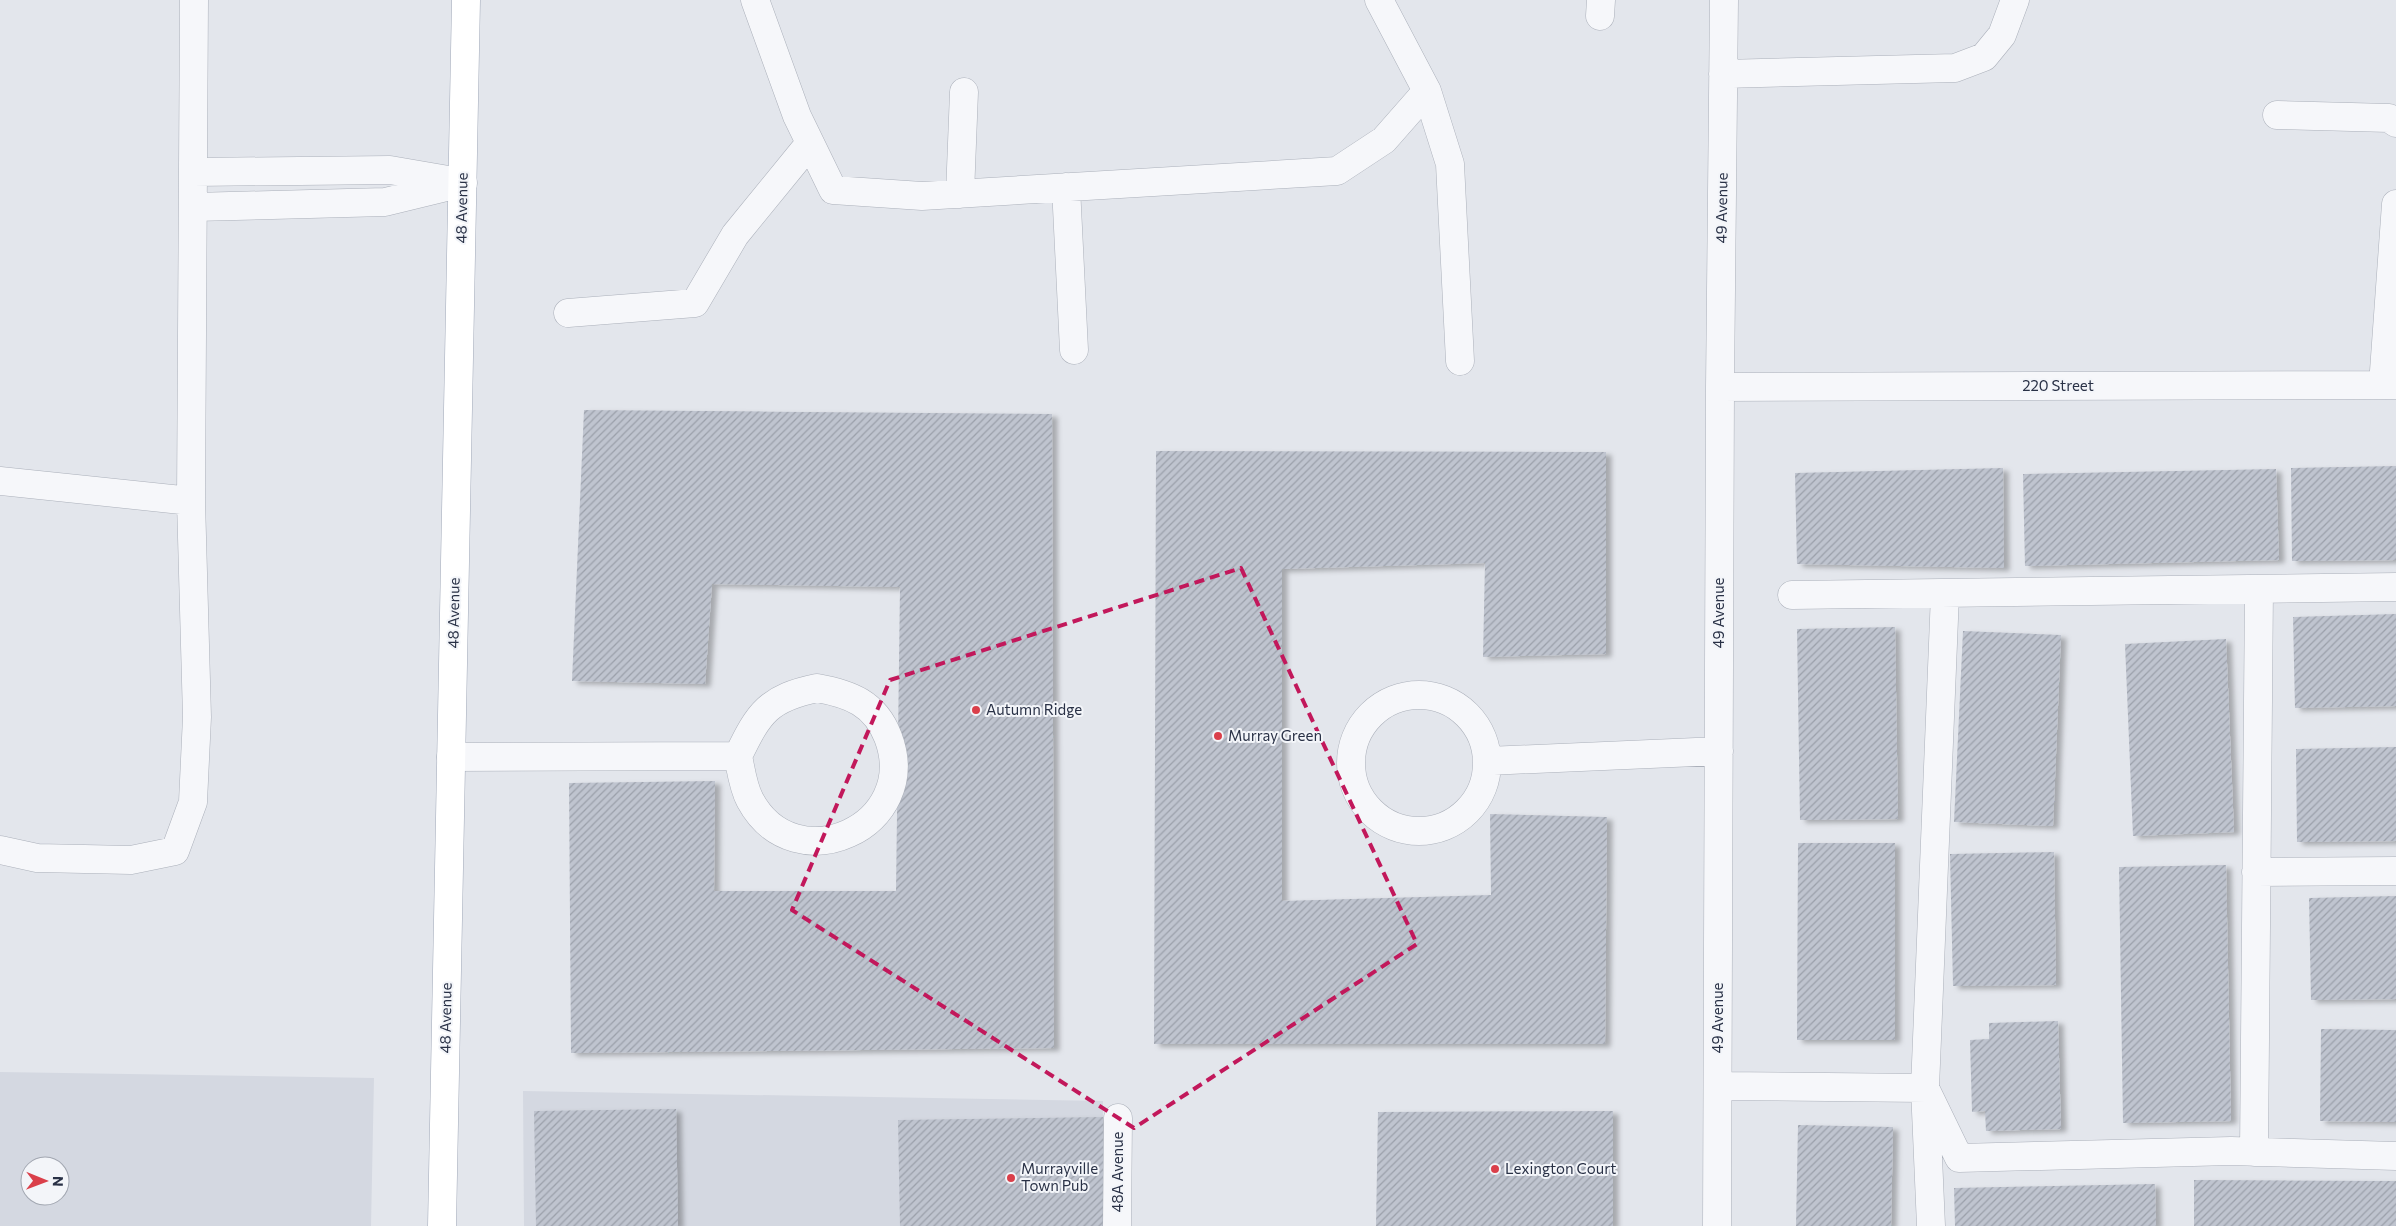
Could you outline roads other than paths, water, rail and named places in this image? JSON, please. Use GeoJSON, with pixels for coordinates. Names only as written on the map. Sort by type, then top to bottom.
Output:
{"type":"FeatureCollection","features":[{"type":"Feature","properties":{"kind":"main road","name":"48 Avenue"},"geometry":{"type":"LineString","coordinates":[[442,1226],[466,0]]}},
{"type":"Feature","properties":{"kind":"street"},"geometry":{"type":"LineString","coordinates":[[0,850],[37,858],[131,860],[175,850],[193,802],[197,726],[191,501],[194,0]]}},
{"type":"Feature","properties":{"kind":"street"},"geometry":{"type":"LineString","coordinates":[[755,0],[797,116],[833,190],[922,196],[1337,171],[1384,140],[1427,91]]}},
{"type":"Feature","properties":{"kind":"street"},"geometry":{"type":"LineString","coordinates":[[1379,0],[1427,91],[1450,164],[1460,361]]}},
{"type":"Feature","properties":{"kind":"street","name":"49 Avenue"},"geometry":{"type":"LineString","coordinates":[[1717,1226],[1720,387],[1724,0]]}},
{"type":"Feature","properties":{"kind":"street"},"geometry":{"type":"LineString","coordinates":[[1723,74],[1956,68],[1984,57],[2002,35],[2014,0]]}},
{"type":"Feature","properties":{"kind":"street"},"geometry":{"type":"LineString","coordinates":[[960,194],[964,92]]}},
{"type":"Feature","properties":{"kind":"street"},"geometry":{"type":"LineString","coordinates":[[2277,115],[2389,118],[2396,123]]}},
{"type":"Feature","properties":{"kind":"street"},"geometry":{"type":"LineString","coordinates":[[568,313],[695,303],[735,235],[810,143]]}},
{"type":"Feature","properties":{"kind":"street"},"geometry":{"type":"LineString","coordinates":[[194,172],[390,170],[463,182]]}},
{"type":"Feature","properties":{"kind":"street"},"geometry":{"type":"LineString","coordinates":[[194,206],[385,202],[463,182]]}},
{"type":"Feature","properties":{"kind":"street"},"geometry":{"type":"LineString","coordinates":[[1066,187],[1074,350]]}},
{"type":"Feature","properties":{"kind":"street"},"geometry":{"type":"LineString","coordinates":[[2390,385],[2396,204]]}},
{"type":"Feature","properties":{"kind":"street","name":"220 Street"},"geometry":{"type":"LineString","coordinates":[[1720,387],[2390,385]]}},
{"type":"Feature","properties":{"kind":"street"},"geometry":{"type":"LineString","coordinates":[[0,480],[191,501]]}},
{"type":"Feature","properties":{"kind":"street"},"geometry":{"type":"LineString","coordinates":[[1792,595],[2396,588]]}},
{"type":"Feature","properties":{"kind":"street"},"geometry":{"type":"LineString","coordinates":[[2254,1152],[2259,590]]}},
{"type":"Feature","properties":{"kind":"street"},"geometry":{"type":"LineString","coordinates":[[1931,1226],[1925,1088],[1945,594]]}},
{"type":"Feature","properties":{"kind":"street"},"geometry":{"type":"LineString","coordinates":[[817,688],[844,692],[867,706],[884,726],[894,751],[894,777],[886,800],[866,824],[852,833],[830,841],[806,841],[783,833],[764,819],[750,799],[738,756],[752,727],[768,707],[792,693],[817,688]]}},
{"type":"Feature","properties":{"kind":"street"},"geometry":{"type":"LineString","coordinates":[[1410,695],[1433,696],[1454,704],[1471,719],[1483,738],[1488,761],[1485,783],[1475,803],[1459,820],[1438,829],[1416,832],[1394,828],[1375,816],[1360,799],[1352,778],[1351,755],[1357,734],[1370,715],[1389,702],[1410,695]]}},
{"type":"Feature","properties":{"kind":"street"},"geometry":{"type":"LineString","coordinates":[[1488,761],[1719,751]]}},
{"type":"Feature","properties":{"kind":"street"},"geometry":{"type":"LineString","coordinates":[[451,757],[738,756]]}},
{"type":"Feature","properties":{"kind":"street"},"geometry":{"type":"LineString","coordinates":[[2256,872],[2396,871]]}},
{"type":"Feature","properties":{"kind":"street"},"geometry":{"type":"LineString","coordinates":[[1718,1086],[1925,1088]]}},
{"type":"Feature","properties":{"kind":"street"},"geometry":{"type":"LineString","coordinates":[[1925,1088],[1959,1158],[2254,1152],[2396,1156]]}},
{"type":"Feature","properties":{"kind":"street","name":"48A Avenue"},"geometry":{"type":"LineString","coordinates":[[1117,1226],[1118,1118]]}},
{"type":"Feature","properties":{"kind":"place","name":"Autumn Ridge"},"geometry":{"type":"Point","coordinates":[976,710]}},
{"type":"Feature","properties":{"kind":"place","name":"Murray Green"},"geometry":{"type":"Point","coordinates":[1218,736]}},
{"type":"Feature","properties":{"kind":"place","name":"Lexington Court"},"geometry":{"type":"Point","coordinates":[1495,1169]}},
{"type":"Feature","properties":{"kind":"place","name":"Murrayville Town Pub"},"geometry":{"type":"Point","coordinates":[1011,1178]}}]}
